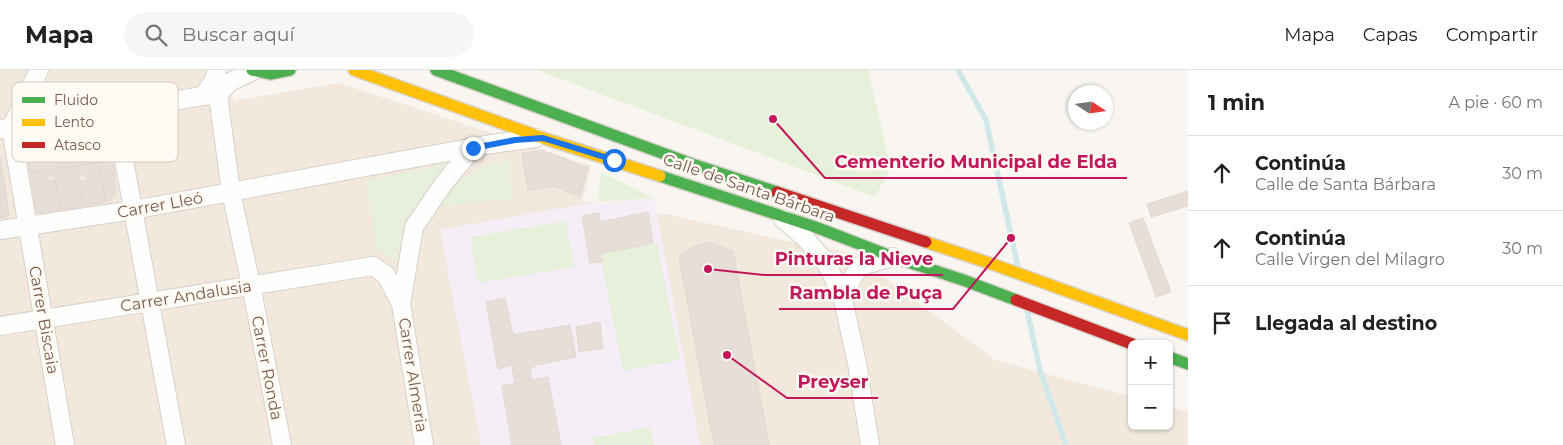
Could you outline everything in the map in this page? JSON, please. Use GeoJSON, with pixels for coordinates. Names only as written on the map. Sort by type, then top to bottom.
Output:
{"type":"FeatureCollection","features":[{"type":"Feature","properties":{"kind":"street"},"geometry":{"type":"LineString","coordinates":[[33,82],[40,70]]}},
{"type":"Feature","properties":{"kind":"street"},"geometry":{"type":"LineString","coordinates":[[210,96],[217,70]]}},
{"type":"Feature","properties":{"kind":"street"},"geometry":{"type":"LineString","coordinates":[[178,101],[210,96],[230,82],[253,70],[265,74],[278,74],[290,70]]}},
{"type":"Feature","properties":{"kind":"street","name":"Calle de Santa Bárbara"},"geometry":{"type":"LineString","coordinates":[[354,70],[543,138],[818,228],[893,258],[995,292],[1128,343]]}},
{"type":"Feature","properties":{"kind":"street","name":"Calle de Santa Bárbara"},"geometry":{"type":"LineString","coordinates":[[436,70],[692,164],[995,265],[1188,335]]}},
{"type":"Feature","properties":{"kind":"street","name":"Carrer Ronda"},"geometry":{"type":"LineString","coordinates":[[210,96],[251,285],[282,445]]}},
{"type":"Feature","properties":{"kind":"street","name":"Carrer Biscaia"},"geometry":{"type":"LineString","coordinates":[[6,129],[12,154]]}},
{"type":"Feature","properties":{"kind":"street","name":"Carrer Lleó"},"geometry":{"type":"LineString","coordinates":[[0,230],[133,210],[515,140],[543,138]]}},
{"type":"Feature","properties":{"kind":"street","name":"Carrer Almeria"},"geometry":{"type":"LineString","coordinates":[[401,304],[414,227],[444,183],[473,148]]}},
{"type":"Feature","properties":{"kind":"street","name":"Carrer Biscaia"},"geometry":{"type":"LineString","coordinates":[[14,162],[22,195],[65,445]]}},
{"type":"Feature","properties":{"kind":"street"},"geometry":{"type":"LineString","coordinates":[[124,162],[176,445]]}},
{"type":"Feature","properties":{"kind":"street"},"geometry":{"type":"LineString","coordinates":[[776,214],[806,239],[826,262],[842,295],[857,363],[870,445]]}},
{"type":"Feature","properties":{"kind":"street"},"geometry":{"type":"LineString","coordinates":[[842,295],[860,266],[893,258]]}},
{"type":"Feature","properties":{"kind":"street","name":"Carrer Almeria"},"geometry":{"type":"LineString","coordinates":[[373,266],[386,275],[401,304],[424,445]]}},
{"type":"Feature","properties":{"kind":"street","name":"Carrer Andalusia"},"geometry":{"type":"LineString","coordinates":[[0,326],[373,266]]}},
{"type":"Feature","properties":{"kind":"street"},"geometry":{"type":"LineString","coordinates":[[1173,358],[1188,364]]}},
{"type":"Feature","properties":{"kind":"shaded area"},"geometry":{"type":"Polygon","coordinates":[[[0,70],[225,70],[234,101],[339,83],[591,166],[582,201],[661,213],[800,244],[850,252],[995,360],[1128,396],[1128,430],[1173,430],[1173,408],[1188,412],[1188,445],[0,445],[0,70]]]}},
{"type":"Feature","properties":{"kind":"shaded area"},"geometry":{"type":"Polygon","coordinates":[[[654,198],[700,445],[481,445],[440,230],[572,206],[654,198]]]}},
{"type":"Feature","properties":{"kind":"green space"},"geometry":{"type":"Polygon","coordinates":[[[537,70],[868,70],[891,168],[875,197],[537,70]]]}},
{"type":"Feature","properties":{"kind":"green space"},"geometry":{"type":"Polygon","coordinates":[[[508,159],[512,199],[438,206],[455,184],[484,166],[508,159]]]}},
{"type":"Feature","properties":{"kind":"green space"},"geometry":{"type":"Polygon","coordinates":[[[447,164],[405,221],[396,260],[377,249],[366,181],[447,164]]]}},
{"type":"Feature","properties":{"kind":"green space"},"geometry":{"type":"Polygon","coordinates":[[[601,172],[654,198],[598,202],[601,172]]]}},
{"type":"Feature","properties":{"kind":"green space"},"geometry":{"type":"Polygon","coordinates":[[[566,221],[574,267],[478,283],[470,237],[566,221]]]}},
{"type":"Feature","properties":{"kind":"green space"},"geometry":{"type":"Polygon","coordinates":[[[657,243],[680,360],[623,371],[600,254],[657,243]]]}},
{"type":"Feature","properties":{"kind":"green space"},"geometry":{"type":"Polygon","coordinates":[[[650,427],[654,445],[594,445],[593,438],[650,427]]]}},
{"type":"Feature","properties":{"kind":"building"},"geometry":{"type":"Polygon","coordinates":[[[542,150],[588,168],[580,197],[554,186],[528,191],[522,154],[542,150]]]}},
{"type":"Feature","properties":{"kind":"building"},"geometry":{"type":"Polygon","coordinates":[[[0,158],[4,180],[0,181],[0,158]]]}},
{"type":"Feature","properties":{"kind":"building"},"geometry":{"type":"Polygon","coordinates":[[[28,162],[100,162],[30,173],[28,162]]]}},
{"type":"Feature","properties":{"kind":"building"},"geometry":{"type":"Polygon","coordinates":[[[99,162],[113,162],[116,193],[110,201],[105,202],[99,162]]]}},
{"type":"Feature","properties":{"kind":"building"},"geometry":{"type":"Polygon","coordinates":[[[99,162],[105,202],[83,206],[79,182],[87,180],[85,173],[78,175],[77,166],[99,162]]]}},
{"type":"Feature","properties":{"kind":"building"},"geometry":{"type":"Polygon","coordinates":[[[77,166],[83,206],[61,210],[53,169],[77,166]]]}},
{"type":"Feature","properties":{"kind":"building"},"geometry":{"type":"Polygon","coordinates":[[[53,169],[54,175],[46,177],[47,181],[56,180],[61,210],[37,213],[30,173],[53,169]]]}},
{"type":"Feature","properties":{"kind":"building"},"geometry":{"type":"Polygon","coordinates":[[[4,180],[9,216],[0,218],[0,181],[4,180]]]}},
{"type":"Feature","properties":{"kind":"building"},"geometry":{"type":"Polygon","coordinates":[[[1188,191],[1188,206],[1151,217],[1147,204],[1188,191]]]}},
{"type":"Feature","properties":{"kind":"building"},"geometry":{"type":"Polygon","coordinates":[[[648,212],[653,243],[600,254],[603,262],[590,263],[582,216],[599,213],[600,222],[648,212]]]}},
{"type":"Feature","properties":{"kind":"building"},"geometry":{"type":"Polygon","coordinates":[[[1143,218],[1171,292],[1156,297],[1129,223],[1143,218]]]}},
{"type":"Feature","properties":{"kind":"building"},"geometry":{"type":"Polygon","coordinates":[[[709,242],[733,251],[769,445],[714,445],[679,257],[691,248],[709,242]]]}},
{"type":"Feature","properties":{"kind":"building"},"geometry":{"type":"Polygon","coordinates":[[[505,298],[513,335],[570,325],[576,357],[536,365],[530,370],[532,380],[515,384],[512,365],[498,369],[486,302],[505,298]]]}},
{"type":"Feature","properties":{"kind":"building"},"geometry":{"type":"Polygon","coordinates":[[[600,322],[603,348],[579,352],[576,327],[600,322]]]}},
{"type":"Feature","properties":{"kind":"building"},"geometry":{"type":"Polygon","coordinates":[[[548,377],[561,445],[512,445],[502,386],[548,377]]]}},
{"type":"Feature","properties":{"kind":"waterway"},"geometry":{"type":"LineString","coordinates":[[958,70],[986,120],[1018,267]]}},
{"type":"Feature","properties":{"kind":"waterway"},"geometry":{"type":"LineString","coordinates":[[1027,310],[1040,370],[1066,445]]}},
{"type":"Feature","properties":{"kind":"traffic: fast"},"geometry":{"type":"LineString","coordinates":[[252,70],[271,74],[290,70]]}},
{"type":"Feature","properties":{"kind":"traffic: fast"},"geometry":{"type":"LineString","coordinates":[[436,70],[692,164],[777,192]]}},
{"type":"Feature","properties":{"kind":"traffic: fast"},"geometry":{"type":"LineString","coordinates":[[660,176],[818,228],[893,257],[1016,300]]}},
{"type":"Feature","properties":{"kind":"traffic: fast"},"geometry":{"type":"LineString","coordinates":[[1173,358],[1188,364]]}},
{"type":"Feature","properties":{"kind":"traffic: slow"},"geometry":{"type":"LineString","coordinates":[[354,70],[543,138],[660,176]]}},
{"type":"Feature","properties":{"kind":"traffic: slow"},"geometry":{"type":"LineString","coordinates":[[926,242],[1188,335]]}},
{"type":"Feature","properties":{"kind":"traffic: jam"},"geometry":{"type":"LineString","coordinates":[[777,192],[926,242]]}},
{"type":"Feature","properties":{"kind":"traffic: jam"},"geometry":{"type":"LineString","coordinates":[[1016,300],[1128,342]]}},
{"type":"Feature","properties":{"kind":"place","name":"Cementerio Municipal de Elda"},"geometry":{"type":"Point","coordinates":[773,119]}},
{"type":"Feature","properties":{"kind":"place","name":"Rambla de Puça"},"geometry":{"type":"Point","coordinates":[1011,238]}},
{"type":"Feature","properties":{"kind":"place","name":"Pinturas la Nieve"},"geometry":{"type":"Point","coordinates":[708,269]}},
{"type":"Feature","properties":{"kind":"place","name":"Preyser"},"geometry":{"type":"Point","coordinates":[727,355]}},
{"type":"Feature","properties":{"kind":"route"},"geometry":{"type":"LineString","coordinates":[[473,148],[515,140],[543,138],[614,160]]}}]}
